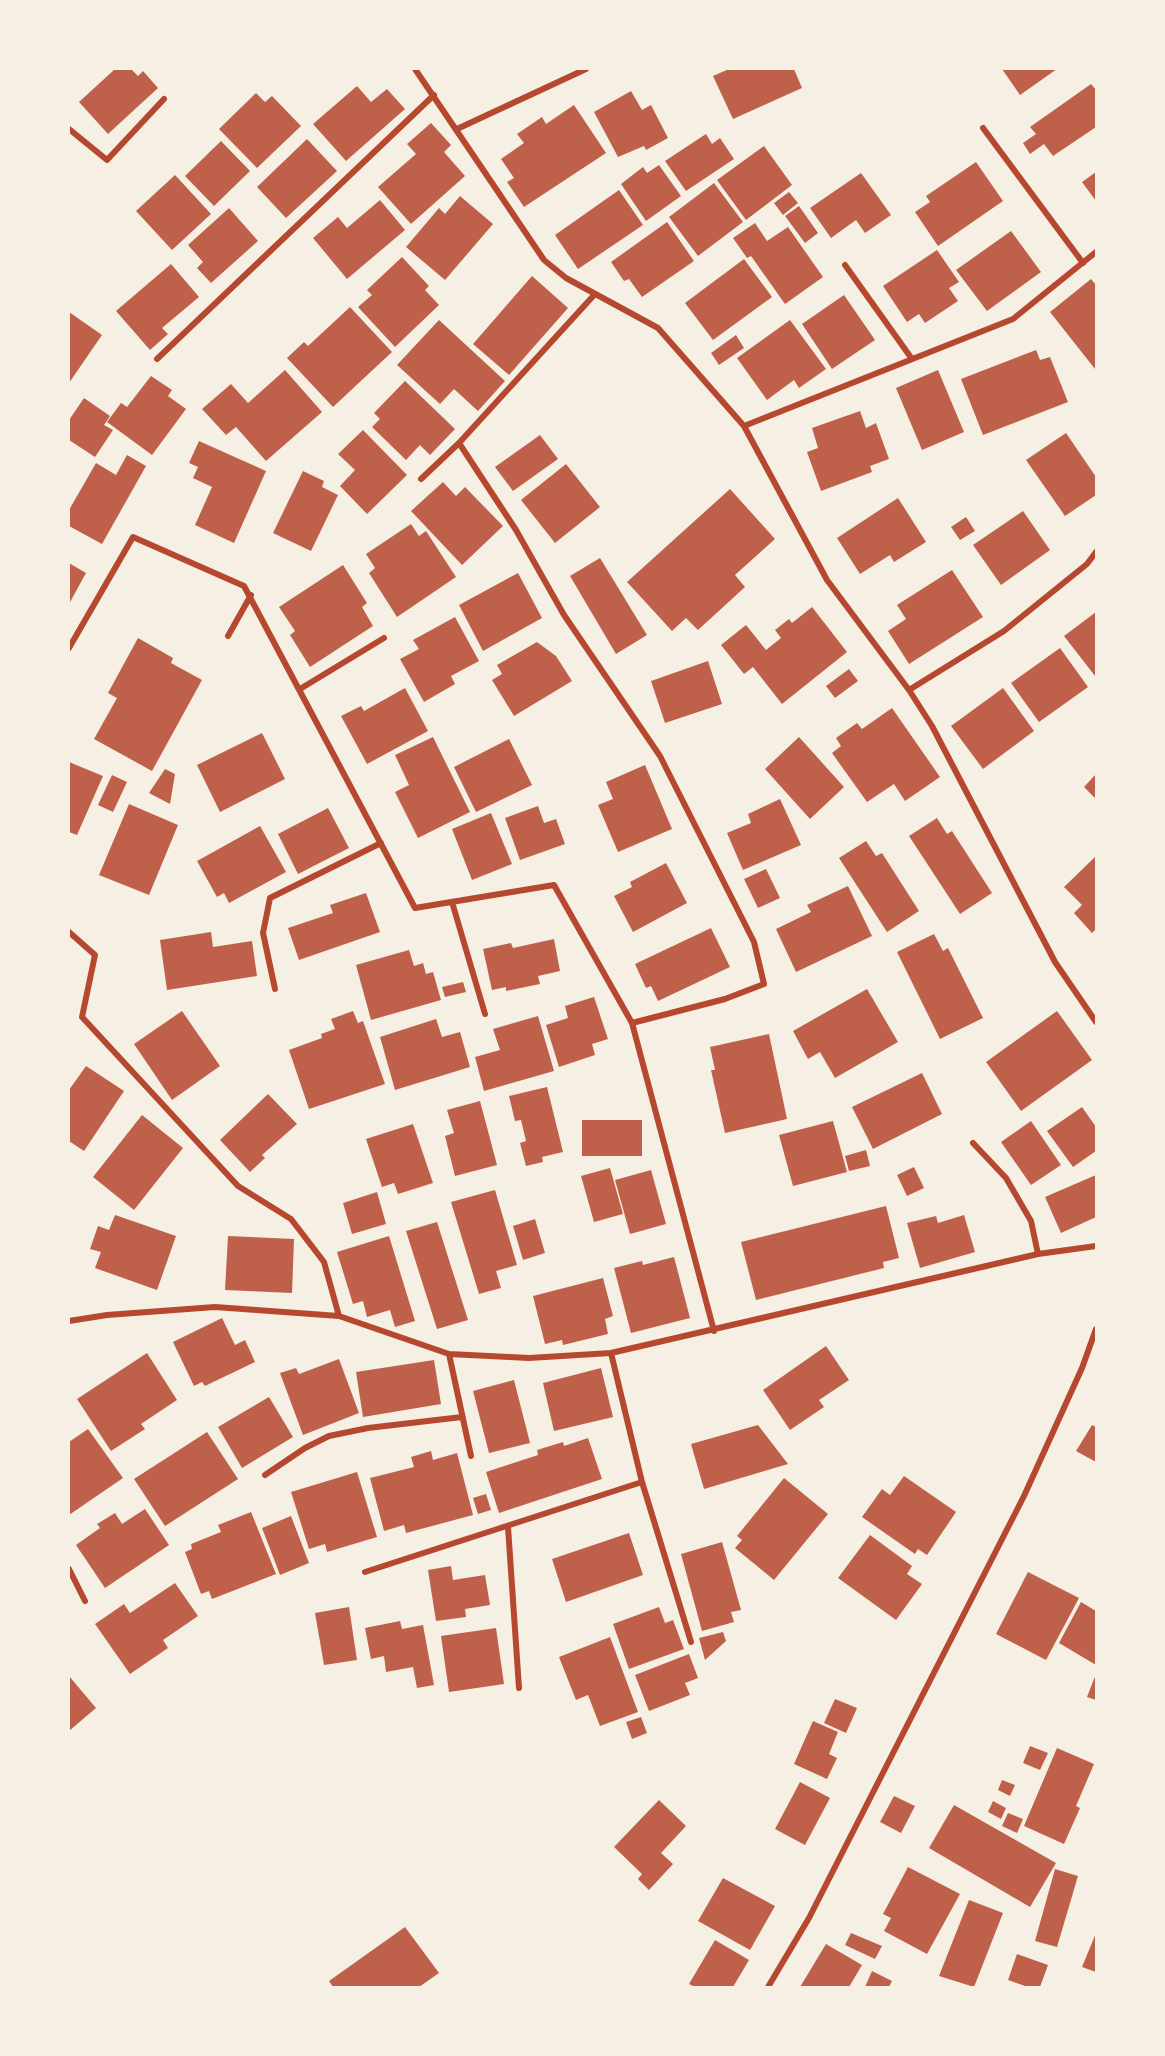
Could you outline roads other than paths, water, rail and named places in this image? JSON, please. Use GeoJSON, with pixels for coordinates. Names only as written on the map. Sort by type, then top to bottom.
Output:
{"type":"FeatureCollection","features":[{"type":"Feature","properties":{"kind":"street"},"geometry":{"type":"LineString","coordinates":[[415,69],[544,260],[566,278],[658,328],[744,426],[827,580],[909,690],[932,726],[1055,962],[1096,1022]]}},
{"type":"Feature","properties":{"kind":"street"},"geometry":{"type":"LineString","coordinates":[[457,129],[586,69]]}},
{"type":"Feature","properties":{"kind":"street"},"geometry":{"type":"LineString","coordinates":[[157,359],[434,95]]}},
{"type":"Feature","properties":{"kind":"street"},"geometry":{"type":"LineString","coordinates":[[69,129],[107,160],[164,99]]}},
{"type":"Feature","properties":{"kind":"street"},"geometry":{"type":"LineString","coordinates":[[983,128],[1083,263]]}},
{"type":"Feature","properties":{"kind":"street"},"geometry":{"type":"LineString","coordinates":[[744,426],[1013,319],[1096,252]]}},
{"type":"Feature","properties":{"kind":"street"},"geometry":{"type":"LineString","coordinates":[[845,265],[912,359]]}},
{"type":"Feature","properties":{"kind":"street"},"geometry":{"type":"LineString","coordinates":[[420,479],[459,443],[595,294]]}},
{"type":"Feature","properties":{"kind":"street"},"geometry":{"type":"LineString","coordinates":[[459,443],[516,530],[564,615],[660,756],[754,942],[764,984],[725,999],[632,1023]]}},
{"type":"Feature","properties":{"kind":"street"},"geometry":{"type":"LineString","coordinates":[[69,648],[133,537],[244,586],[415,908],[554,885],[632,1023],[714,1331]]}},
{"type":"Feature","properties":{"kind":"street"},"geometry":{"type":"LineString","coordinates":[[909,690],[1004,632],[1087,564],[1096,552]]}},
{"type":"Feature","properties":{"kind":"street"},"geometry":{"type":"LineString","coordinates":[[228,636],[251,596]]}},
{"type":"Feature","properties":{"kind":"street"},"geometry":{"type":"LineString","coordinates":[[300,689],[384,638]]}},
{"type":"Feature","properties":{"kind":"street"},"geometry":{"type":"LineString","coordinates":[[275,989],[263,933],[270,898],[381,843]]}},
{"type":"Feature","properties":{"kind":"street"},"geometry":{"type":"LineString","coordinates":[[452,902],[485,1014]]}},
{"type":"Feature","properties":{"kind":"street"},"geometry":{"type":"LineString","coordinates":[[69,932],[95,955],[82,1017],[238,1186],[291,1219],[324,1262],[339,1316]]}},
{"type":"Feature","properties":{"kind":"street"},"geometry":{"type":"LineString","coordinates":[[973,1143],[1006,1178],[1031,1221],[1038,1254]]}},
{"type":"Feature","properties":{"kind":"street"},"geometry":{"type":"LineString","coordinates":[[69,1321],[107,1315],[215,1307],[339,1316],[449,1354],[529,1358],[611,1353],[714,1331],[1038,1254],[1096,1246]]}},
{"type":"Feature","properties":{"kind":"street"},"geometry":{"type":"LineString","coordinates":[[768,1987],[809,1918],[1024,1496],[1082,1368],[1096,1329]]}},
{"type":"Feature","properties":{"kind":"street"},"geometry":{"type":"LineString","coordinates":[[611,1353],[642,1482],[691,1642]]}},
{"type":"Feature","properties":{"kind":"street"},"geometry":{"type":"LineString","coordinates":[[449,1354],[471,1456]]}},
{"type":"Feature","properties":{"kind":"street"},"geometry":{"type":"LineString","coordinates":[[264,1475],[305,1448],[329,1436],[368,1428],[462,1417]]}},
{"type":"Feature","properties":{"kind":"street"},"geometry":{"type":"LineString","coordinates":[[364,1572],[642,1482]]}},
{"type":"Feature","properties":{"kind":"street"},"geometry":{"type":"LineString","coordinates":[[508,1527],[519,1688]]}},
{"type":"Feature","properties":{"kind":"street"},"geometry":{"type":"LineString","coordinates":[[69,1569],[85,1601]]}}]}
